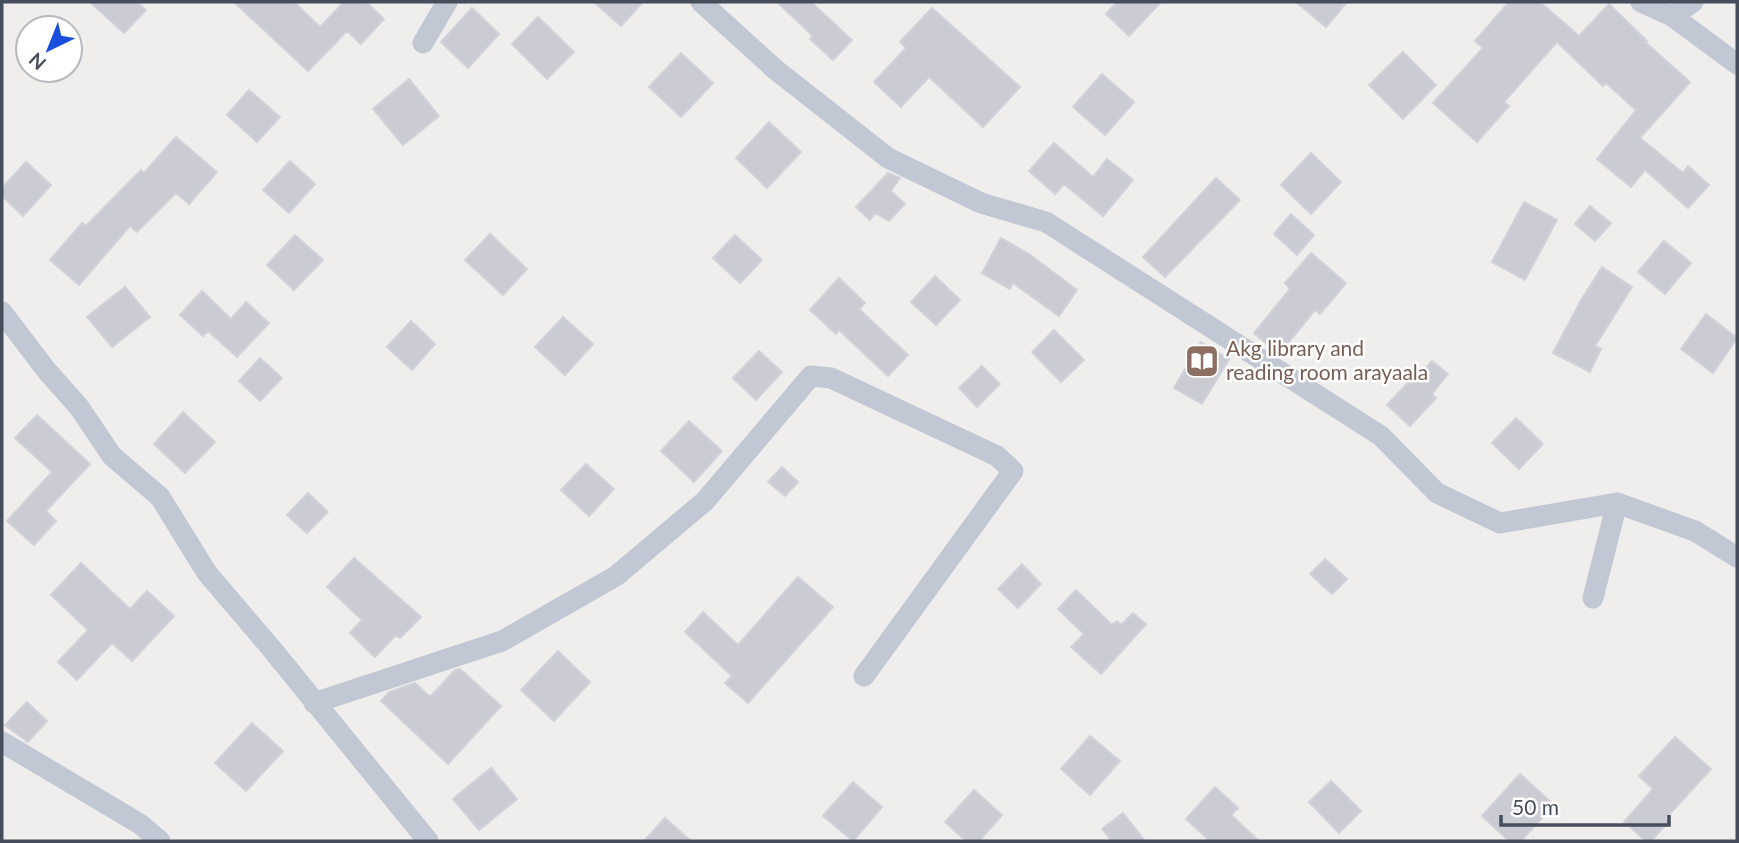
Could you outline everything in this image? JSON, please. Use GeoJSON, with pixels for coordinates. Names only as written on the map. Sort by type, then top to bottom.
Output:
{"type":"FeatureCollection","features":[{"type":"Feature","properties":{"kind":"street"},"geometry":{"type":"LineString","coordinates":[[423,43],[447,2]]}},
{"type":"Feature","properties":{"kind":"street"},"geometry":{"type":"LineString","coordinates":[[701,2],[776,70],[888,158],[981,203],[1046,222],[1381,436],[1437,494],[1500,523],[1617,503],[1695,531],[1737,557]]}},
{"type":"Feature","properties":{"kind":"street"},"geometry":{"type":"LineString","coordinates":[[1641,2],[1672,16],[1737,64]]}},
{"type":"Feature","properties":{"kind":"street"},"geometry":{"type":"LineString","coordinates":[[1672,16],[1693,2]]}},
{"type":"Feature","properties":{"kind":"street"},"geometry":{"type":"LineString","coordinates":[[2,312],[47,371],[79,407],[111,456],[160,497],[207,573],[428,841]]}},
{"type":"Feature","properties":{"kind":"street"},"geometry":{"type":"LineString","coordinates":[[314,703],[502,641],[616,576],[705,501],[811,376],[831,378],[938,428],[997,456],[1013,471],[864,676]]}},
{"type":"Feature","properties":{"kind":"street"},"geometry":{"type":"LineString","coordinates":[[1593,598],[1617,503]]}},
{"type":"Feature","properties":{"kind":"street"},"geometry":{"type":"LineString","coordinates":[[2,742],[140,824],[160,841]]}},
{"type":"Feature","properties":{"kind":"building"},"geometry":{"type":"Polygon","coordinates":[[[90,2],[137,2],[146,10],[124,33],[90,2]]]}},
{"type":"Feature","properties":{"kind":"building"},"geometry":{"type":"Polygon","coordinates":[[[234,2],[294,2],[320,27],[344,2],[366,2],[384,19],[361,44],[347,31],[308,71],[234,2]]]}},
{"type":"Feature","properties":{"kind":"building"},"geometry":{"type":"Polygon","coordinates":[[[594,2],[643,2],[621,26],[594,2]]]}},
{"type":"Feature","properties":{"kind":"building"},"geometry":{"type":"Polygon","coordinates":[[[777,2],[811,2],[852,40],[833,60],[810,39],[813,36],[777,2]]]}},
{"type":"Feature","properties":{"kind":"building"},"geometry":{"type":"Polygon","coordinates":[[[1117,2],[1161,2],[1129,36],[1106,14],[1117,2]]]}},
{"type":"Feature","properties":{"kind":"building"},"geometry":{"type":"Polygon","coordinates":[[[1296,2],[1347,2],[1326,27],[1296,2]]]}},
{"type":"Feature","properties":{"kind":"building"},"geometry":{"type":"Polygon","coordinates":[[[1509,2],[1540,2],[1579,36],[1609,4],[1647,41],[1645,42],[1690,82],[1640,138],[1683,173],[1688,166],[1709,185],[1688,208],[1645,170],[1631,187],[1597,159],[1636,110],[1606,83],[1603,86],[1557,42],[1504,102],[1509,106],[1477,142],[1433,103],[1483,48],[1475,41],[1509,2]]]}},
{"type":"Feature","properties":{"kind":"building"},"geometry":{"type":"Polygon","coordinates":[[[472,8],[499,34],[468,68],[441,42],[472,8]]]}},
{"type":"Feature","properties":{"kind":"building"},"geometry":{"type":"Polygon","coordinates":[[[932,8],[1020,87],[983,127],[929,77],[901,107],[874,82],[906,48],[900,42],[932,8]]]}},
{"type":"Feature","properties":{"kind":"building"},"geometry":{"type":"Polygon","coordinates":[[[538,17],[574,52],[547,79],[512,44],[538,17]]]}},
{"type":"Feature","properties":{"kind":"building"},"geometry":{"type":"Polygon","coordinates":[[[1403,52],[1436,85],[1403,119],[1369,85],[1403,52]]]}},
{"type":"Feature","properties":{"kind":"building"},"geometry":{"type":"Polygon","coordinates":[[[681,53],[713,83],[681,117],[649,87],[681,53]]]}},
{"type":"Feature","properties":{"kind":"building"},"geometry":{"type":"Polygon","coordinates":[[[1102,74],[1134,102],[1105,135],[1073,107],[1102,74]]]}},
{"type":"Feature","properties":{"kind":"building"},"geometry":{"type":"Polygon","coordinates":[[[409,79],[439,116],[403,145],[373,109],[409,79]]]}},
{"type":"Feature","properties":{"kind":"building"},"geometry":{"type":"Polygon","coordinates":[[[249,90],[280,117],[257,142],[227,115],[249,90]]]}},
{"type":"Feature","properties":{"kind":"building"},"geometry":{"type":"Polygon","coordinates":[[[769,122],[801,152],[767,188],[736,158],[769,122]]]}},
{"type":"Feature","properties":{"kind":"building"},"geometry":{"type":"Polygon","coordinates":[[[176,137],[217,172],[189,204],[176,193],[137,232],[130,226],[79,285],[50,260],[82,223],[86,226],[141,170],[144,173],[176,137]]]}},
{"type":"Feature","properties":{"kind":"building"},"geometry":{"type":"Polygon","coordinates":[[[1054,143],[1093,177],[1107,159],[1133,180],[1103,216],[1064,184],[1055,194],[1029,171],[1054,143]]]}},
{"type":"Feature","properties":{"kind":"building"},"geometry":{"type":"Polygon","coordinates":[[[1311,153],[1341,182],[1311,214],[1281,185],[1311,153]]]}},
{"type":"Feature","properties":{"kind":"building"},"geometry":{"type":"Polygon","coordinates":[[[290,161],[315,184],[289,213],[263,190],[290,161]]]}},
{"type":"Feature","properties":{"kind":"building"},"geometry":{"type":"Polygon","coordinates":[[[26,162],[51,185],[23,216],[2,196],[2,188],[26,162]]]}},
{"type":"Feature","properties":{"kind":"building"},"geometry":{"type":"Polygon","coordinates":[[[888,173],[900,178],[891,191],[905,204],[889,221],[875,213],[870,220],[856,207],[888,173]]]}},
{"type":"Feature","properties":{"kind":"building"},"geometry":{"type":"Polygon","coordinates":[[[1216,178],[1240,200],[1165,277],[1143,257],[1216,178]]]}},
{"type":"Feature","properties":{"kind":"building"},"geometry":{"type":"Polygon","coordinates":[[[1524,202],[1557,220],[1525,280],[1492,262],[1524,202]]]}},
{"type":"Feature","properties":{"kind":"building"},"geometry":{"type":"Polygon","coordinates":[[[1590,206],[1611,223],[1595,241],[1575,224],[1590,206]]]}},
{"type":"Feature","properties":{"kind":"building"},"geometry":{"type":"Polygon","coordinates":[[[1291,214],[1314,235],[1297,255],[1274,234],[1291,214]]]}},
{"type":"Feature","properties":{"kind":"building"},"geometry":{"type":"Polygon","coordinates":[[[490,234],[527,269],[503,295],[465,260],[490,234]]]}},
{"type":"Feature","properties":{"kind":"building"},"geometry":{"type":"Polygon","coordinates":[[[295,235],[323,260],[294,290],[267,265],[295,235]]]}},
{"type":"Feature","properties":{"kind":"building"},"geometry":{"type":"Polygon","coordinates":[[[735,235],[762,260],[740,283],[713,258],[735,235]]]}},
{"type":"Feature","properties":{"kind":"building"},"geometry":{"type":"Polygon","coordinates":[[[1001,238],[1029,254],[1077,290],[1059,316],[1013,283],[1010,289],[982,273],[1001,238]]]}},
{"type":"Feature","properties":{"kind":"building"},"geometry":{"type":"Polygon","coordinates":[[[1664,241],[1691,263],[1665,294],[1638,272],[1664,241]]]}},
{"type":"Feature","properties":{"kind":"building"},"geometry":{"type":"Polygon","coordinates":[[[1311,253],[1346,283],[1320,314],[1315,310],[1279,354],[1254,333],[1290,289],[1285,283],[1311,253]]]}},
{"type":"Feature","properties":{"kind":"building"},"geometry":{"type":"Polygon","coordinates":[[[1602,267],[1632,287],[1595,346],[1601,349],[1590,372],[1553,353],[1602,267]]]}},
{"type":"Feature","properties":{"kind":"building"},"geometry":{"type":"Polygon","coordinates":[[[935,276],[960,300],[936,325],[911,302],[935,276]]]}},
{"type":"Feature","properties":{"kind":"building"},"geometry":{"type":"Polygon","coordinates":[[[839,278],[865,303],[859,309],[908,355],[888,376],[839,330],[836,334],[810,310],[839,278]]]}},
{"type":"Feature","properties":{"kind":"building"},"geometry":{"type":"Polygon","coordinates":[[[125,287],[150,317],[112,347],[87,317],[125,287]]]}},
{"type":"Feature","properties":{"kind":"building"},"geometry":{"type":"Polygon","coordinates":[[[202,291],[231,319],[246,302],[269,323],[237,357],[208,331],[203,336],[180,315],[202,291]]]}},
{"type":"Feature","properties":{"kind":"building"},"geometry":{"type":"Polygon","coordinates":[[[1706,314],[1737,338],[1713,373],[1681,349],[1706,314]]]}},
{"type":"Feature","properties":{"kind":"building"},"geometry":{"type":"Polygon","coordinates":[[[563,317],[593,344],[565,375],[535,347],[563,317]]]}},
{"type":"Feature","properties":{"kind":"building"},"geometry":{"type":"Polygon","coordinates":[[[411,321],[435,344],[412,370],[387,347],[411,321]]]}},
{"type":"Feature","properties":{"kind":"building"},"geometry":{"type":"Polygon","coordinates":[[[1054,330],[1084,360],[1061,382],[1032,352],[1054,330]]]}},
{"type":"Feature","properties":{"kind":"building"},"geometry":{"type":"Polygon","coordinates":[[[1201,342],[1229,359],[1202,404],[1174,388],[1201,342]]]}},
{"type":"Feature","properties":{"kind":"building"},"geometry":{"type":"Polygon","coordinates":[[[759,351],[782,372],[756,400],[733,378],[759,351]]]}},
{"type":"Feature","properties":{"kind":"building"},"geometry":{"type":"Polygon","coordinates":[[[260,358],[282,378],[260,401],[239,381],[260,358]]]}},
{"type":"Feature","properties":{"kind":"building"},"geometry":{"type":"Polygon","coordinates":[[[1432,361],[1448,374],[1432,394],[1436,398],[1410,426],[1387,405],[1432,361]]]}},
{"type":"Feature","properties":{"kind":"building"},"geometry":{"type":"Polygon","coordinates":[[[982,366],[1000,384],[977,407],[959,388],[982,366]]]}},
{"type":"Feature","properties":{"kind":"building"},"geometry":{"type":"Polygon","coordinates":[[[183,412],[215,442],[185,473],[154,444],[183,412]]]}},
{"type":"Feature","properties":{"kind":"building"},"geometry":{"type":"Polygon","coordinates":[[[37,415],[90,464],[46,511],[56,521],[34,545],[7,521],[52,472],[15,438],[37,415]]]}},
{"type":"Feature","properties":{"kind":"building"},"geometry":{"type":"Polygon","coordinates":[[[1516,418],[1543,444],[1519,469],[1492,443],[1516,418]]]}},
{"type":"Feature","properties":{"kind":"building"},"geometry":{"type":"Polygon","coordinates":[[[689,421],[722,451],[694,482],[661,451],[689,421]]]}},
{"type":"Feature","properties":{"kind":"building"},"geometry":{"type":"Polygon","coordinates":[[[586,464],[614,489],[589,516],[561,490],[586,464]]]}},
{"type":"Feature","properties":{"kind":"building"},"geometry":{"type":"Polygon","coordinates":[[[782,467],[798,482],[785,496],[768,482],[782,467]]]}},
{"type":"Feature","properties":{"kind":"building"},"geometry":{"type":"Polygon","coordinates":[[[308,493],[328,512],[307,533],[287,515],[308,493]]]}},
{"type":"Feature","properties":{"kind":"building"},"geometry":{"type":"Polygon","coordinates":[[[354,558],[421,617],[400,638],[396,635],[375,657],[350,633],[362,620],[327,587],[354,558]]]}},
{"type":"Feature","properties":{"kind":"building"},"geometry":{"type":"Polygon","coordinates":[[[1325,559],[1347,579],[1332,594],[1310,574],[1325,559]]]}},
{"type":"Feature","properties":{"kind":"building"},"geometry":{"type":"Polygon","coordinates":[[[81,563],[130,609],[147,591],[174,616],[132,661],[112,643],[77,680],[58,662],[88,630],[51,595],[81,563]]]}},
{"type":"Feature","properties":{"kind":"building"},"geometry":{"type":"Polygon","coordinates":[[[1022,564],[1041,584],[1018,608],[998,589],[1022,564]]]}},
{"type":"Feature","properties":{"kind":"building"},"geometry":{"type":"Polygon","coordinates":[[[798,577],[833,607],[748,703],[725,683],[732,676],[685,632],[703,612],[738,645],[798,577]]]}},
{"type":"Feature","properties":{"kind":"building"},"geometry":{"type":"Polygon","coordinates":[[[1076,590],[1112,625],[1117,621],[1121,625],[1133,613],[1146,624],[1101,674],[1071,647],[1084,634],[1058,609],[1076,590]]]}},
{"type":"Feature","properties":{"kind":"building"},"geometry":{"type":"Polygon","coordinates":[[[558,651],[590,682],[554,721],[521,690],[558,651]]]}},
{"type":"Feature","properties":{"kind":"building"},"geometry":{"type":"Polygon","coordinates":[[[460,669],[501,706],[448,764],[381,701],[389,692],[415,683],[430,697],[455,670],[460,669]]]}},
{"type":"Feature","properties":{"kind":"building"},"geometry":{"type":"Polygon","coordinates":[[[27,702],[47,721],[28,742],[5,725],[27,702]]]}},
{"type":"Feature","properties":{"kind":"building"},"geometry":{"type":"Polygon","coordinates":[[[252,723],[283,751],[246,791],[215,763],[252,723]]]}},
{"type":"Feature","properties":{"kind":"building"},"geometry":{"type":"Polygon","coordinates":[[[1090,736],[1120,761],[1090,795],[1061,769],[1090,736]]]}},
{"type":"Feature","properties":{"kind":"building"},"geometry":{"type":"Polygon","coordinates":[[[1675,737],[1711,769],[1666,818],[1669,821],[1651,841],[1646,841],[1624,822],[1653,789],[1639,776],[1675,737]]]}},
{"type":"Feature","properties":{"kind":"building"},"geometry":{"type":"Polygon","coordinates":[[[491,768],[517,799],[479,830],[453,799],[491,768]]]}},
{"type":"Feature","properties":{"kind":"building"},"geometry":{"type":"Polygon","coordinates":[[[1520,774],[1554,805],[1521,841],[1509,841],[1482,816],[1520,774]]]}},
{"type":"Feature","properties":{"kind":"building"},"geometry":{"type":"Polygon","coordinates":[[[1331,781],[1361,811],[1339,833],[1309,802],[1331,781]]]}},
{"type":"Feature","properties":{"kind":"building"},"geometry":{"type":"Polygon","coordinates":[[[853,782],[882,807],[853,841],[823,816],[853,782]]]}},
{"type":"Feature","properties":{"kind":"building"},"geometry":{"type":"Polygon","coordinates":[[[1215,787],[1238,808],[1231,815],[1259,841],[1210,841],[1186,819],[1215,787]]]}},
{"type":"Feature","properties":{"kind":"building"},"geometry":{"type":"Polygon","coordinates":[[[974,790],[1002,815],[979,841],[966,841],[945,822],[974,790]]]}},
{"type":"Feature","properties":{"kind":"building"},"geometry":{"type":"Polygon","coordinates":[[[1123,813],[1145,841],[1112,841],[1102,829],[1123,813]]]}},
{"type":"Feature","properties":{"kind":"building"},"geometry":{"type":"Polygon","coordinates":[[[665,818],[691,841],[644,841],[665,818]]]}},
{"type":"Feature","properties":{"kind":"place","name":"Akg library and reading room arayaala"},"geometry":{"type":"Point","coordinates":[1202,361]}}]}
